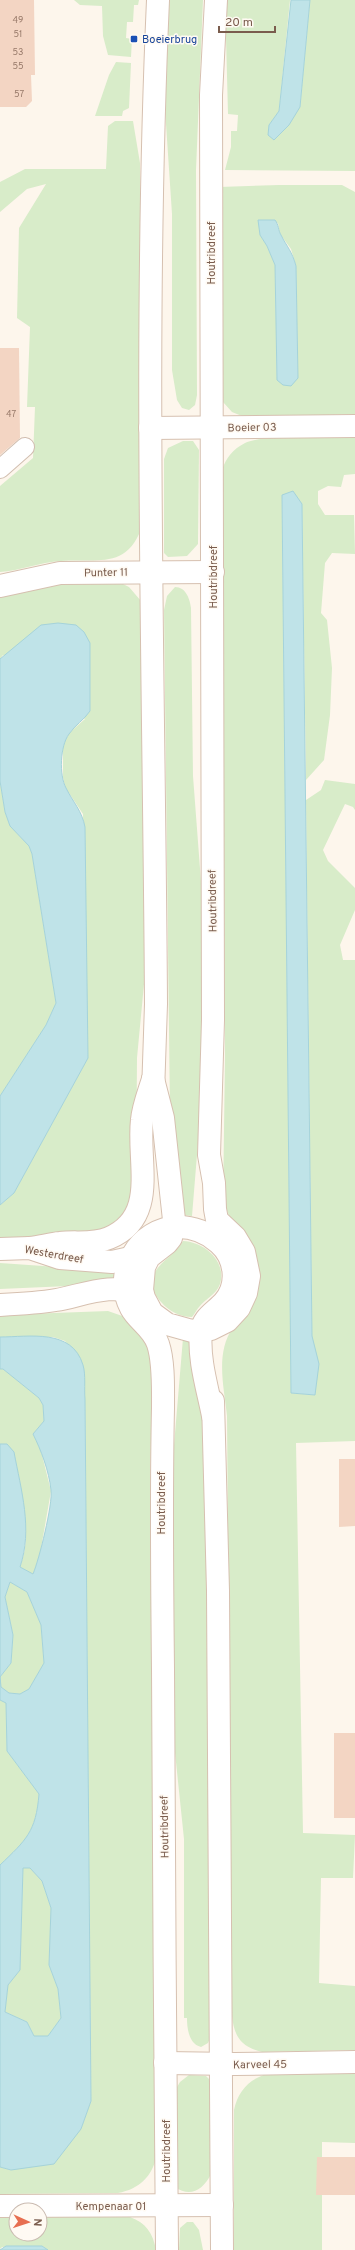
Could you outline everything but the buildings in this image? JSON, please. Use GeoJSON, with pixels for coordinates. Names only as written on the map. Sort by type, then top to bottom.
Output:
{"type":"FeatureCollection","features":[{"type":"Feature","properties":{"kind":"main road"},"geometry":{"type":"LineString","coordinates":[[133,1298],[141,1283],[144,1267],[149,1257],[167,1244],[164,1230],[159,1223],[160,1206],[153,1079],[156,1004],[153,571],[150,428],[153,114],[158,0]]}},
{"type":"Feature","properties":{"kind":"main road","name":"Houtribdreef"},"geometry":{"type":"LineString","coordinates":[[215,1231],[218,1220],[215,1209],[214,1183],[209,1155],[213,1020],[213,428],[211,95],[216,0]]}},
{"type":"Feature","properties":{"kind":"main road","name":"Boeier 03"},"geometry":{"type":"LineString","coordinates":[[150,428],[355,426]]}},
{"type":"Feature","properties":{"kind":"main road","name":"Punter 11"},"geometry":{"type":"LineString","coordinates":[[0,586],[60,573],[153,571],[213,572]]}},
{"type":"Feature","properties":{"kind":"main road"},"geometry":{"type":"LineString","coordinates":[[30,1248],[61,1243],[90,1243],[108,1239],[124,1229],[134,1217],[140,1201],[142,1189],[142,1120],[153,1079]]}},
{"type":"Feature","properties":{"kind":"main road"},"geometry":{"type":"LineString","coordinates":[[191,1229],[215,1231],[240,1244],[247,1260],[249,1276],[243,1301],[233,1315],[211,1328],[183,1330],[159,1327],[141,1322],[125,1273],[130,1258],[144,1241],[164,1230],[191,1229]]}},
{"type":"Feature","properties":{"kind":"main road","name":"Westerdreef"},"geometry":{"type":"LineString","coordinates":[[0,1249],[30,1248],[60,1258],[112,1262],[130,1258]]}},
{"type":"Feature","properties":{"kind":"main road"},"geometry":{"type":"LineString","coordinates":[[0,1305],[58,1300],[84,1292],[133,1298]]}},
{"type":"Feature","properties":{"kind":"main road","name":"Houtribdreef"},"geometry":{"type":"LineString","coordinates":[[159,1327],[163,1405],[161,1547],[167,2250]]}},
{"type":"Feature","properties":{"kind":"main road"},"geometry":{"type":"LineString","coordinates":[[211,1328],[215,1333],[213,1346],[213,1416],[216,1458],[218,1591],[222,2250]]}},
{"type":"Feature","properties":{"kind":"main road","name":"Karveel 45"},"geometry":{"type":"LineString","coordinates":[[165,2063],[221,2064],[355,2062]]}},
{"type":"Feature","properties":{"kind":"main road","name":"Kempenaar 01"},"geometry":{"type":"LineString","coordinates":[[0,2206],[222,2205]]}},
{"type":"Feature","properties":{"kind":"street"},"geometry":{"type":"LineString","coordinates":[[0,469],[26,447]]}},
{"type":"Feature","properties":{"kind":"green space"},"geometry":{"type":"Polygon","coordinates":[[[74,0],[139,0],[138,5],[134,5],[133,22],[127,22],[126,38],[132,39],[131,57],[108,55],[103,36],[102,6],[80,5],[74,0]]]}},
{"type":"Feature","properties":{"kind":"green space"},"geometry":{"type":"Polygon","coordinates":[[[169,0],[203,0],[196,170],[197,395],[195,405],[189,410],[182,408],[177,400],[172,370],[172,214],[165,109],[169,0]]]}},
{"type":"Feature","properties":{"kind":"green space"},"geometry":{"type":"Polygon","coordinates":[[[225,0],[290,0],[279,111],[269,125],[300,107],[310,0],[355,0],[355,171],[225,170],[231,147],[231,131],[237,131],[238,115],[228,114],[225,0]]]}},
{"type":"Feature","properties":{"kind":"green space"},"geometry":{"type":"Polygon","coordinates":[[[116,62],[131,63],[129,108],[123,111],[122,116],[95,116],[109,75],[116,62]]]}},
{"type":"Feature","properties":{"kind":"green space"},"geometry":{"type":"Polygon","coordinates":[[[115,121],[133,121],[140,163],[141,529],[135,542],[127,551],[118,556],[108,559],[53,562],[0,572],[0,486],[33,458],[35,407],[27,407],[30,327],[17,318],[19,228],[46,184],[27,189],[0,212],[0,182],[25,169],[106,169],[108,126],[115,121]]]}},
{"type":"Feature","properties":{"kind":"green space"},"geometry":{"type":"Polygon","coordinates":[[[342,185],[355,192],[355,414],[247,418],[232,412],[223,402],[219,187],[342,185]],[[259,220],[260,235],[267,246],[275,265],[277,380],[298,378],[296,266],[291,249],[280,234],[278,223],[259,220]]]}},
{"type":"Feature","properties":{"kind":"green space"},"geometry":{"type":"Polygon","coordinates":[[[282,437],[355,438],[355,474],[344,475],[341,487],[328,486],[318,491],[318,504],[325,515],[354,515],[355,554],[332,553],[325,563],[321,613],[327,620],[332,668],[330,715],[324,760],[306,780],[302,504],[282,495],[291,1393],[315,1395],[312,1336],[306,800],[321,790],[325,780],[355,784],[355,810],[353,807],[345,804],[323,850],[328,861],[355,888],[355,910],[340,945],[343,960],[355,960],[355,1441],[296,1443],[303,1833],[355,1835],[353,1878],[321,1878],[319,1983],[355,1986],[355,2050],[262,2052],[249,2047],[240,2040],[233,2023],[232,2016],[227,1416],[222,1370],[224,1348],[227,1337],[233,1327],[232,1222],[223,1202],[225,1057],[222,470],[228,458],[234,451],[241,445],[254,440],[282,437]]]}},
{"type":"Feature","properties":{"kind":"green space"},"geometry":{"type":"Polygon","coordinates":[[[183,441],[193,441],[199,450],[198,544],[187,556],[168,557],[164,553],[164,459],[168,448],[183,441]]]}},
{"type":"Feature","properties":{"kind":"green space"},"geometry":{"type":"Polygon","coordinates":[[[119,582],[129,587],[141,601],[146,963],[137,1058],[136,1194],[121,1220],[94,1235],[0,1238],[0,1205],[14,1193],[88,1058],[83,814],[65,787],[63,777],[63,745],[69,733],[85,719],[3,655],[0,659],[0,597],[61,583],[119,582]]]}},
{"type":"Feature","properties":{"kind":"green space"},"geometry":{"type":"Polygon","coordinates":[[[175,587],[185,591],[190,601],[191,608],[193,776],[203,908],[203,1017],[200,1118],[192,1216],[181,1215],[170,1112],[164,610],[167,596],[175,587]]]}},
{"type":"Feature","properties":{"kind":"green space"},"geometry":{"type":"Polygon","coordinates":[[[0,781],[5,812],[10,826],[29,846],[32,854],[56,1003],[46,1025],[0,1096],[0,781]]]}},
{"type":"Feature","properties":{"kind":"green space"},"geometry":{"type":"Polygon","coordinates":[[[183,1241],[199,1245],[212,1254],[220,1268],[221,1276],[220,1284],[216,1291],[198,1308],[192,1317],[179,1315],[165,1306],[154,1292],[152,1283],[153,1275],[158,1268],[183,1241]]]}},
{"type":"Feature","properties":{"kind":"green space"},"geometry":{"type":"Polygon","coordinates":[[[0,1263],[115,1271],[114,1284],[0,1289],[0,1263]]]}},
{"type":"Feature","properties":{"kind":"green space"},"geometry":{"type":"Polygon","coordinates":[[[108,1311],[128,1318],[142,1335],[152,1354],[153,1375],[150,1471],[157,2155],[152,2170],[144,2181],[126,2191],[118,2193],[0,2194],[0,2167],[11,2170],[81,2129],[91,2101],[85,1399],[83,1365],[65,1341],[53,1337],[0,1337],[0,1315],[108,1311]]]}},
{"type":"Feature","properties":{"kind":"green space"},"geometry":{"type":"Polygon","coordinates":[[[183,1338],[195,1339],[206,1464],[211,2036],[208,2043],[201,2047],[194,2043],[191,2039],[188,2031],[187,2018],[184,2018],[184,1839],[174,1743],[173,1457],[183,1338]]]}},
{"type":"Feature","properties":{"kind":"green space"},"geometry":{"type":"Polygon","coordinates":[[[0,1369],[3,1369],[39,1398],[43,1405],[44,1421],[33,1434],[40,1447],[51,1491],[40,1554],[33,1574],[20,1567],[26,1536],[25,1521],[18,1490],[3,1445],[0,1444],[0,1369]]]}},
{"type":"Feature","properties":{"kind":"green space"},"geometry":{"type":"Polygon","coordinates":[[[10,1582],[27,1592],[41,1625],[44,1663],[29,1689],[20,1694],[9,1693],[1,1687],[0,1677],[11,1663],[13,1635],[5,1597],[10,1582]]]}},
{"type":"Feature","properties":{"kind":"green space"},"geometry":{"type":"Polygon","coordinates":[[[0,1700],[6,1702],[7,1751],[39,1794],[38,1807],[28,1834],[17,1849],[0,1865],[0,1700]]]}},
{"type":"Feature","properties":{"kind":"green space"},"geometry":{"type":"Polygon","coordinates":[[[23,1867],[30,1868],[42,1881],[51,1908],[49,1965],[58,1989],[61,2018],[48,2036],[34,2036],[27,2022],[5,2012],[8,1985],[20,1970],[23,1867]]]}},
{"type":"Feature","properties":{"kind":"green space"},"geometry":{"type":"Polygon","coordinates":[[[267,2074],[355,2074],[355,2143],[322,2142],[322,2250],[234,2250],[234,2110],[238,2097],[245,2087],[255,2079],[267,2074]]]}},
{"type":"Feature","properties":{"kind":"green space"},"geometry":{"type":"Polygon","coordinates":[[[189,2075],[206,2076],[211,2081],[211,2174],[208,2180],[196,2191],[186,2192],[175,2187],[174,2092],[180,2082],[189,2075]]]}},
{"type":"Feature","properties":{"kind":"green space"},"geometry":{"type":"Polygon","coordinates":[[[0,2217],[8,2217],[8,2242],[48,2242],[48,2217],[130,2217],[136,2219],[148,2229],[156,2250],[48,2250],[42,2246],[2,2247],[0,2249],[0,2217]]]}},
{"type":"Feature","properties":{"kind":"green space"},"geometry":{"type":"Polygon","coordinates":[[[187,2222],[193,2222],[199,2230],[203,2250],[179,2250],[180,2228],[187,2222]]]}},
{"type":"Feature","properties":{"kind":"water"},"geometry":{"type":"Polygon","coordinates":[[[291,0],[310,0],[300,107],[289,125],[274,140],[268,135],[269,125],[279,111],[291,0]]]}},
{"type":"Feature","properties":{"kind":"water"},"geometry":{"type":"Polygon","coordinates":[[[258,220],[275,220],[296,266],[298,378],[291,386],[283,385],[277,380],[275,265],[267,246],[260,235],[258,220]]]}},
{"type":"Feature","properties":{"kind":"water"},"geometry":{"type":"Polygon","coordinates":[[[293,491],[302,504],[312,1336],[319,1364],[315,1395],[291,1393],[282,495],[293,491]]]}},
{"type":"Feature","properties":{"kind":"water"},"geometry":{"type":"Polygon","coordinates":[[[58,623],[76,625],[84,632],[90,643],[90,711],[69,734],[62,753],[62,776],[66,788],[80,811],[85,827],[88,1058],[14,1193],[0,1205],[0,1096],[46,1025],[56,1003],[32,854],[29,846],[10,826],[5,812],[0,781],[0,659],[41,625],[58,623]]]}},
{"type":"Feature","properties":{"kind":"water"},"geometry":{"type":"Polygon","coordinates":[[[36,1336],[60,1340],[69,1345],[77,1353],[83,1365],[85,1399],[91,2101],[81,2129],[54,2164],[11,2170],[0,2167],[0,1865],[23,1842],[32,1827],[38,1807],[39,1794],[7,1751],[6,1703],[0,1700],[0,1677],[0,1444],[7,1444],[14,1452],[26,1524],[24,1553],[20,1567],[33,1574],[45,1532],[50,1507],[51,1490],[44,1461],[33,1434],[44,1421],[43,1405],[39,1398],[3,1369],[0,1369],[0,1337],[36,1336]],[[10,1582],[5,1597],[13,1635],[11,1663],[0,1677],[1,1687],[9,1693],[20,1694],[29,1689],[44,1663],[41,1625],[27,1592],[10,1582]],[[23,1868],[20,1970],[8,1985],[5,2012],[27,2022],[34,2036],[48,2036],[61,2018],[58,1989],[49,1965],[51,1908],[42,1881],[30,1868],[23,1868]]]}},
{"type":"Feature","properties":{"kind":"water"},"geometry":{"type":"Polygon","coordinates":[[[6,2246],[42,2246],[48,2250],[0,2250],[6,2246]]]}},
{"type":"Feature","properties":{"kind":"place","name":"Boeierbrug"},"geometry":{"type":"Point","coordinates":[134,39]}}]}
